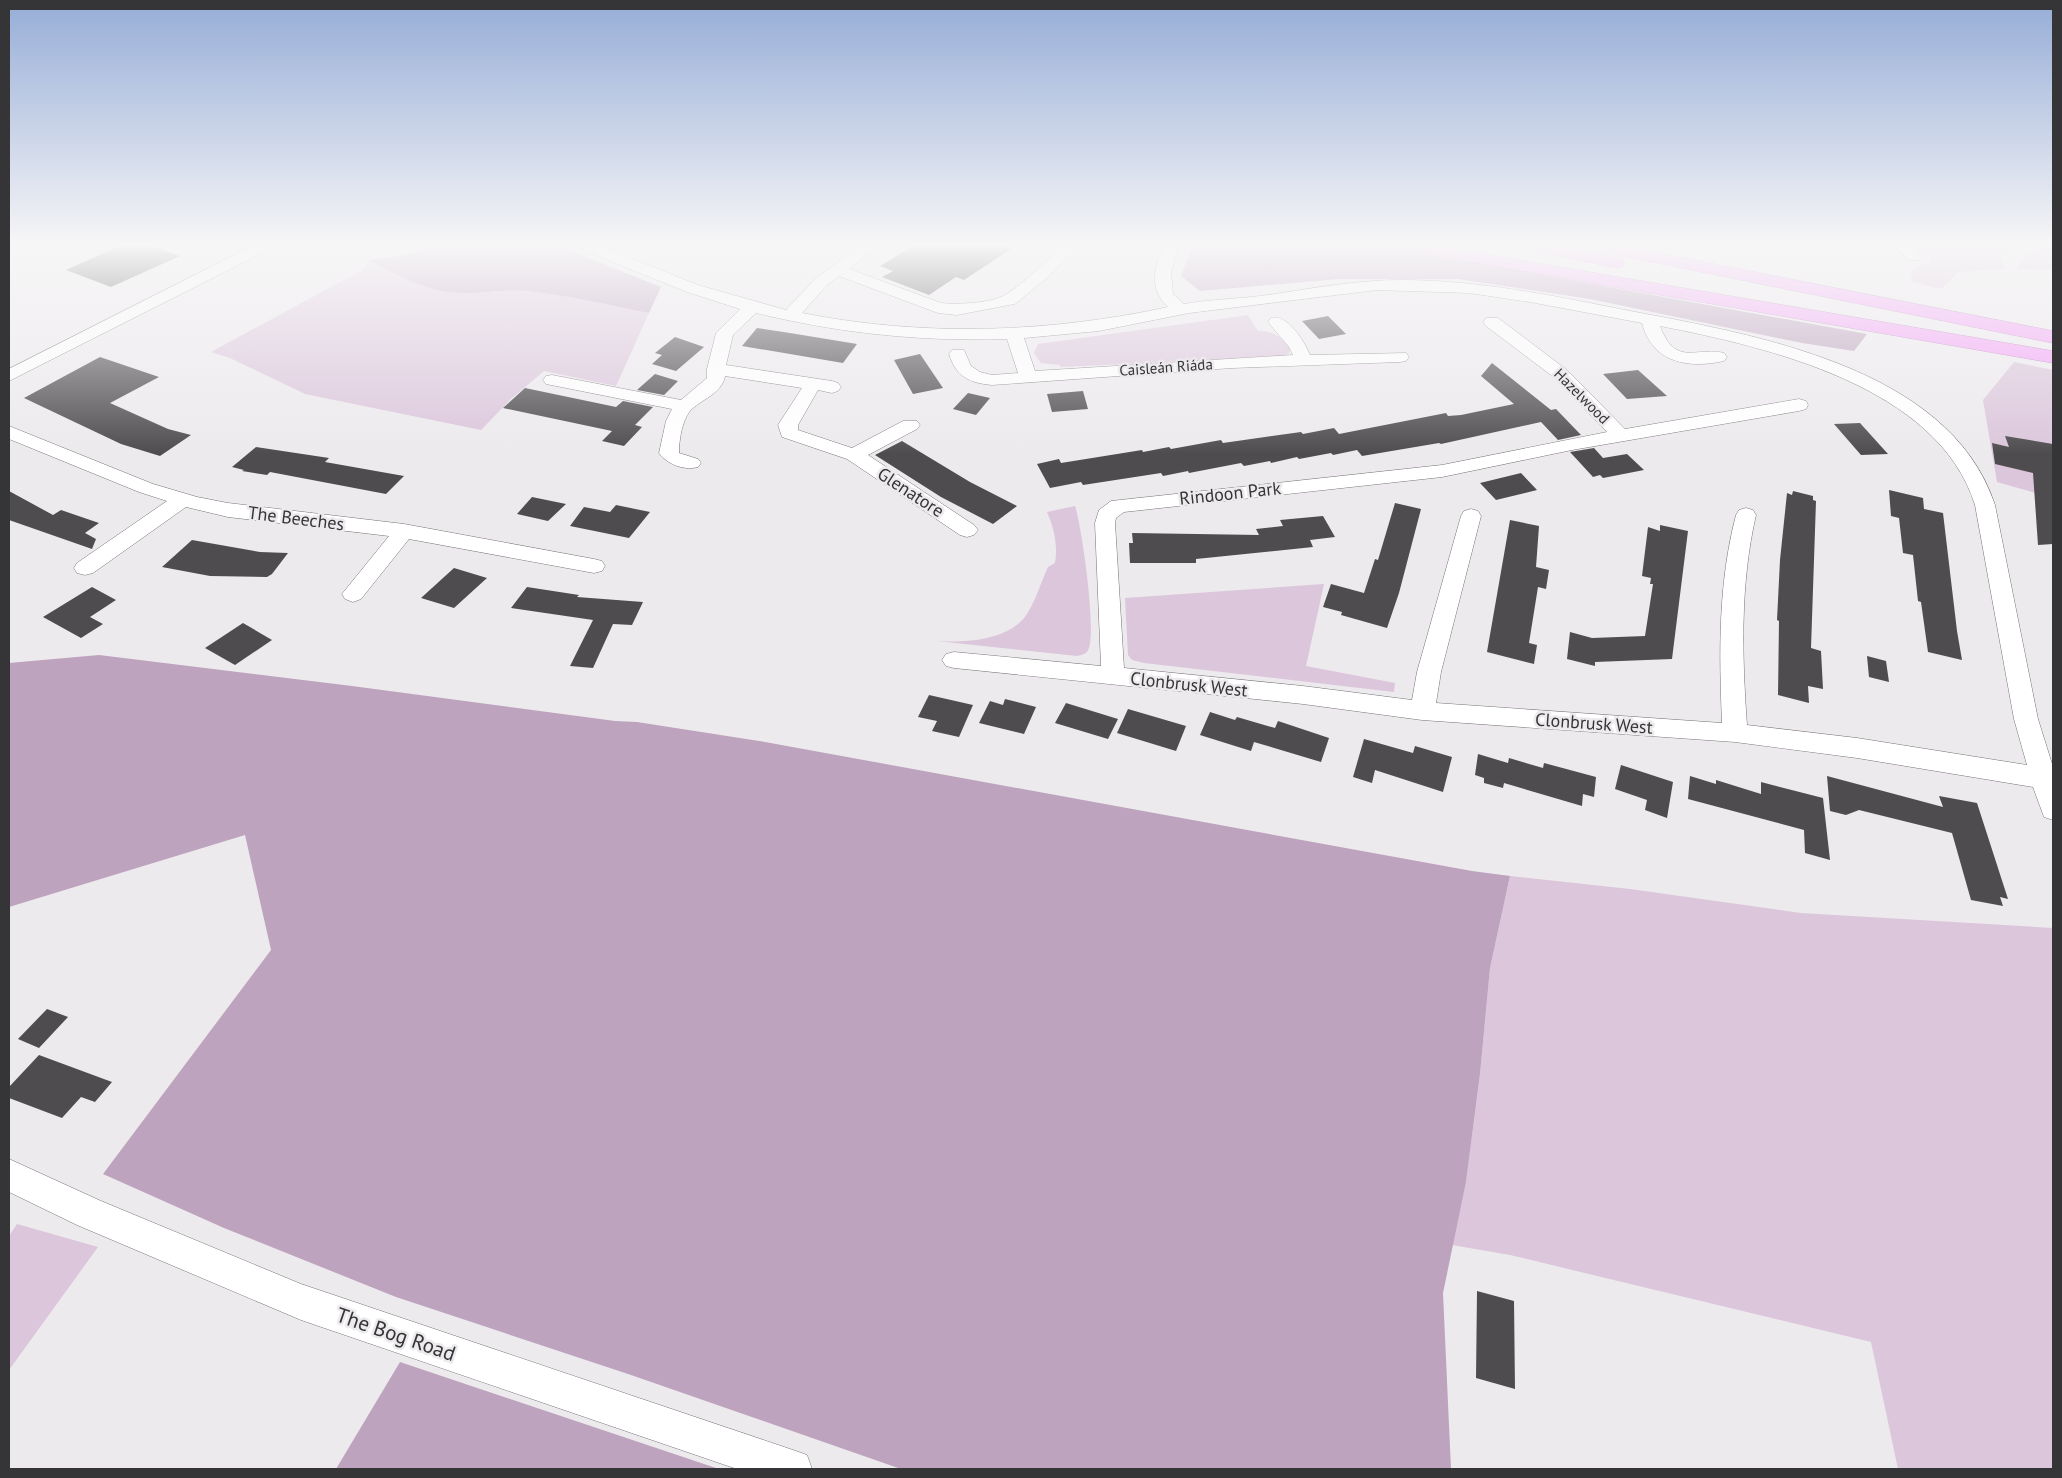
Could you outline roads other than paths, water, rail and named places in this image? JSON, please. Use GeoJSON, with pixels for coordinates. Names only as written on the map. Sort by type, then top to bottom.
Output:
{"type":"FeatureCollection","features":[{"type":"Feature","properties":{"kind":"highway"},"geometry":{"type":"LineString","coordinates":[[1814,316],[2053,357]]}},
{"type":"Feature","properties":{"kind":"highway"},"geometry":{"type":"LineString","coordinates":[[1878,316],[2053,352]]}},
{"type":"Feature","properties":{"kind":"highway"},"geometry":{"type":"LineString","coordinates":[[1948,316],[2053,337]]}},
{"type":"Feature","properties":{"kind":"highway"},"geometry":{"type":"LineString","coordinates":[[1991,316],[2053,329]]}},
{"type":"Feature","properties":{"kind":"street"},"geometry":{"type":"LineString","coordinates":[[9,376],[127,316]]}},
{"type":"Feature","properties":{"kind":"street"},"geometry":{"type":"LineString","coordinates":[[691,463],[672,457],[669,453],[676,416],[683,406],[714,382],[727,330],[742,316]]}},
{"type":"Feature","properties":{"kind":"street"},"geometry":{"type":"LineString","coordinates":[[790,316],[837,325],[898,331],[1014,334],[1121,323],[1151,316]]}},
{"type":"Feature","properties":{"kind":"street"},"geometry":{"type":"LineString","coordinates":[[1633,316],[1789,350],[1846,371],[1914,411],[1956,449],[1971,467],[1979,484],[1985,505],[2026,719],[2053,809]]}},
{"type":"Feature","properties":{"kind":"street"},"geometry":{"type":"LineString","coordinates":[[1650,319],[1652,329],[1663,348],[1672,355],[1687,360],[1718,356]]}},
{"type":"Feature","properties":{"kind":"street"},"geometry":{"type":"LineString","coordinates":[[1277,322],[1297,345],[1304,360]]}},
{"type":"Feature","properties":{"kind":"street","name":"Hazelwood"},"geometry":{"type":"LineString","coordinates":[[1492,322],[1561,374],[1621,436]]}},
{"type":"Feature","properties":{"kind":"street"},"geometry":{"type":"LineString","coordinates":[[1014,334],[1028,377]]}},
{"type":"Feature","properties":{"kind":"street","name":"Caisleán Riáda"},"geometry":{"type":"LineString","coordinates":[[958,354],[962,369],[979,378],[992,380],[1149,367],[1400,357]]}},
{"type":"Feature","properties":{"kind":"street","name":"Glenatore"},"geometry":{"type":"LineString","coordinates":[[716,369],[822,386],[788,425],[789,433],[854,455],[967,530]]}},
{"type":"Feature","properties":{"kind":"street"},"geometry":{"type":"LineString","coordinates":[[552,380],[683,406]]}},
{"type":"Feature","properties":{"kind":"street","name":"Hazelwood"},"geometry":{"type":"LineString","coordinates":[[1517,456],[1799,405]]}},
{"type":"Feature","properties":{"kind":"street","name":"Glenatore"},"geometry":{"type":"LineString","coordinates":[[854,455],[910,425]]}},
{"type":"Feature","properties":{"kind":"street","name":"The Beeches"},"geometry":{"type":"LineString","coordinates":[[9,432],[79,462],[183,500],[228,510],[404,532],[594,566]]}},
{"type":"Feature","properties":{"kind":"street","name":"Rindoon Park"},"geometry":{"type":"LineString","coordinates":[[1113,676],[1105,523],[1106,515],[1113,508],[1125,504],[1442,471],[1517,456]]}},
{"type":"Feature","properties":{"kind":"street"},"geometry":{"type":"LineString","coordinates":[[85,568],[183,500]]}},
{"type":"Feature","properties":{"kind":"street"},"geometry":{"type":"LineString","coordinates":[[1735,733],[1732,691],[1734,591],[1738,540],[1746,515]]}},
{"type":"Feature","properties":{"kind":"street"},"geometry":{"type":"LineString","coordinates":[[1422,711],[1429,672],[1471,516]]}},
{"type":"Feature","properties":{"kind":"street"},"geometry":{"type":"LineString","coordinates":[[353,594],[404,532]]}},
{"type":"Feature","properties":{"kind":"street","name":"Clonbrusk West"},"geometry":{"type":"LineString","coordinates":[[954,660],[1303,695],[1422,711],[1735,733],[1857,748],[2043,778]]}},
{"type":"Feature","properties":{"kind":"street","name":"The Bog Road"},"geometry":{"type":"LineString","coordinates":[[9,1175],[89,1213],[301,1302],[793,1469]]}}]}
